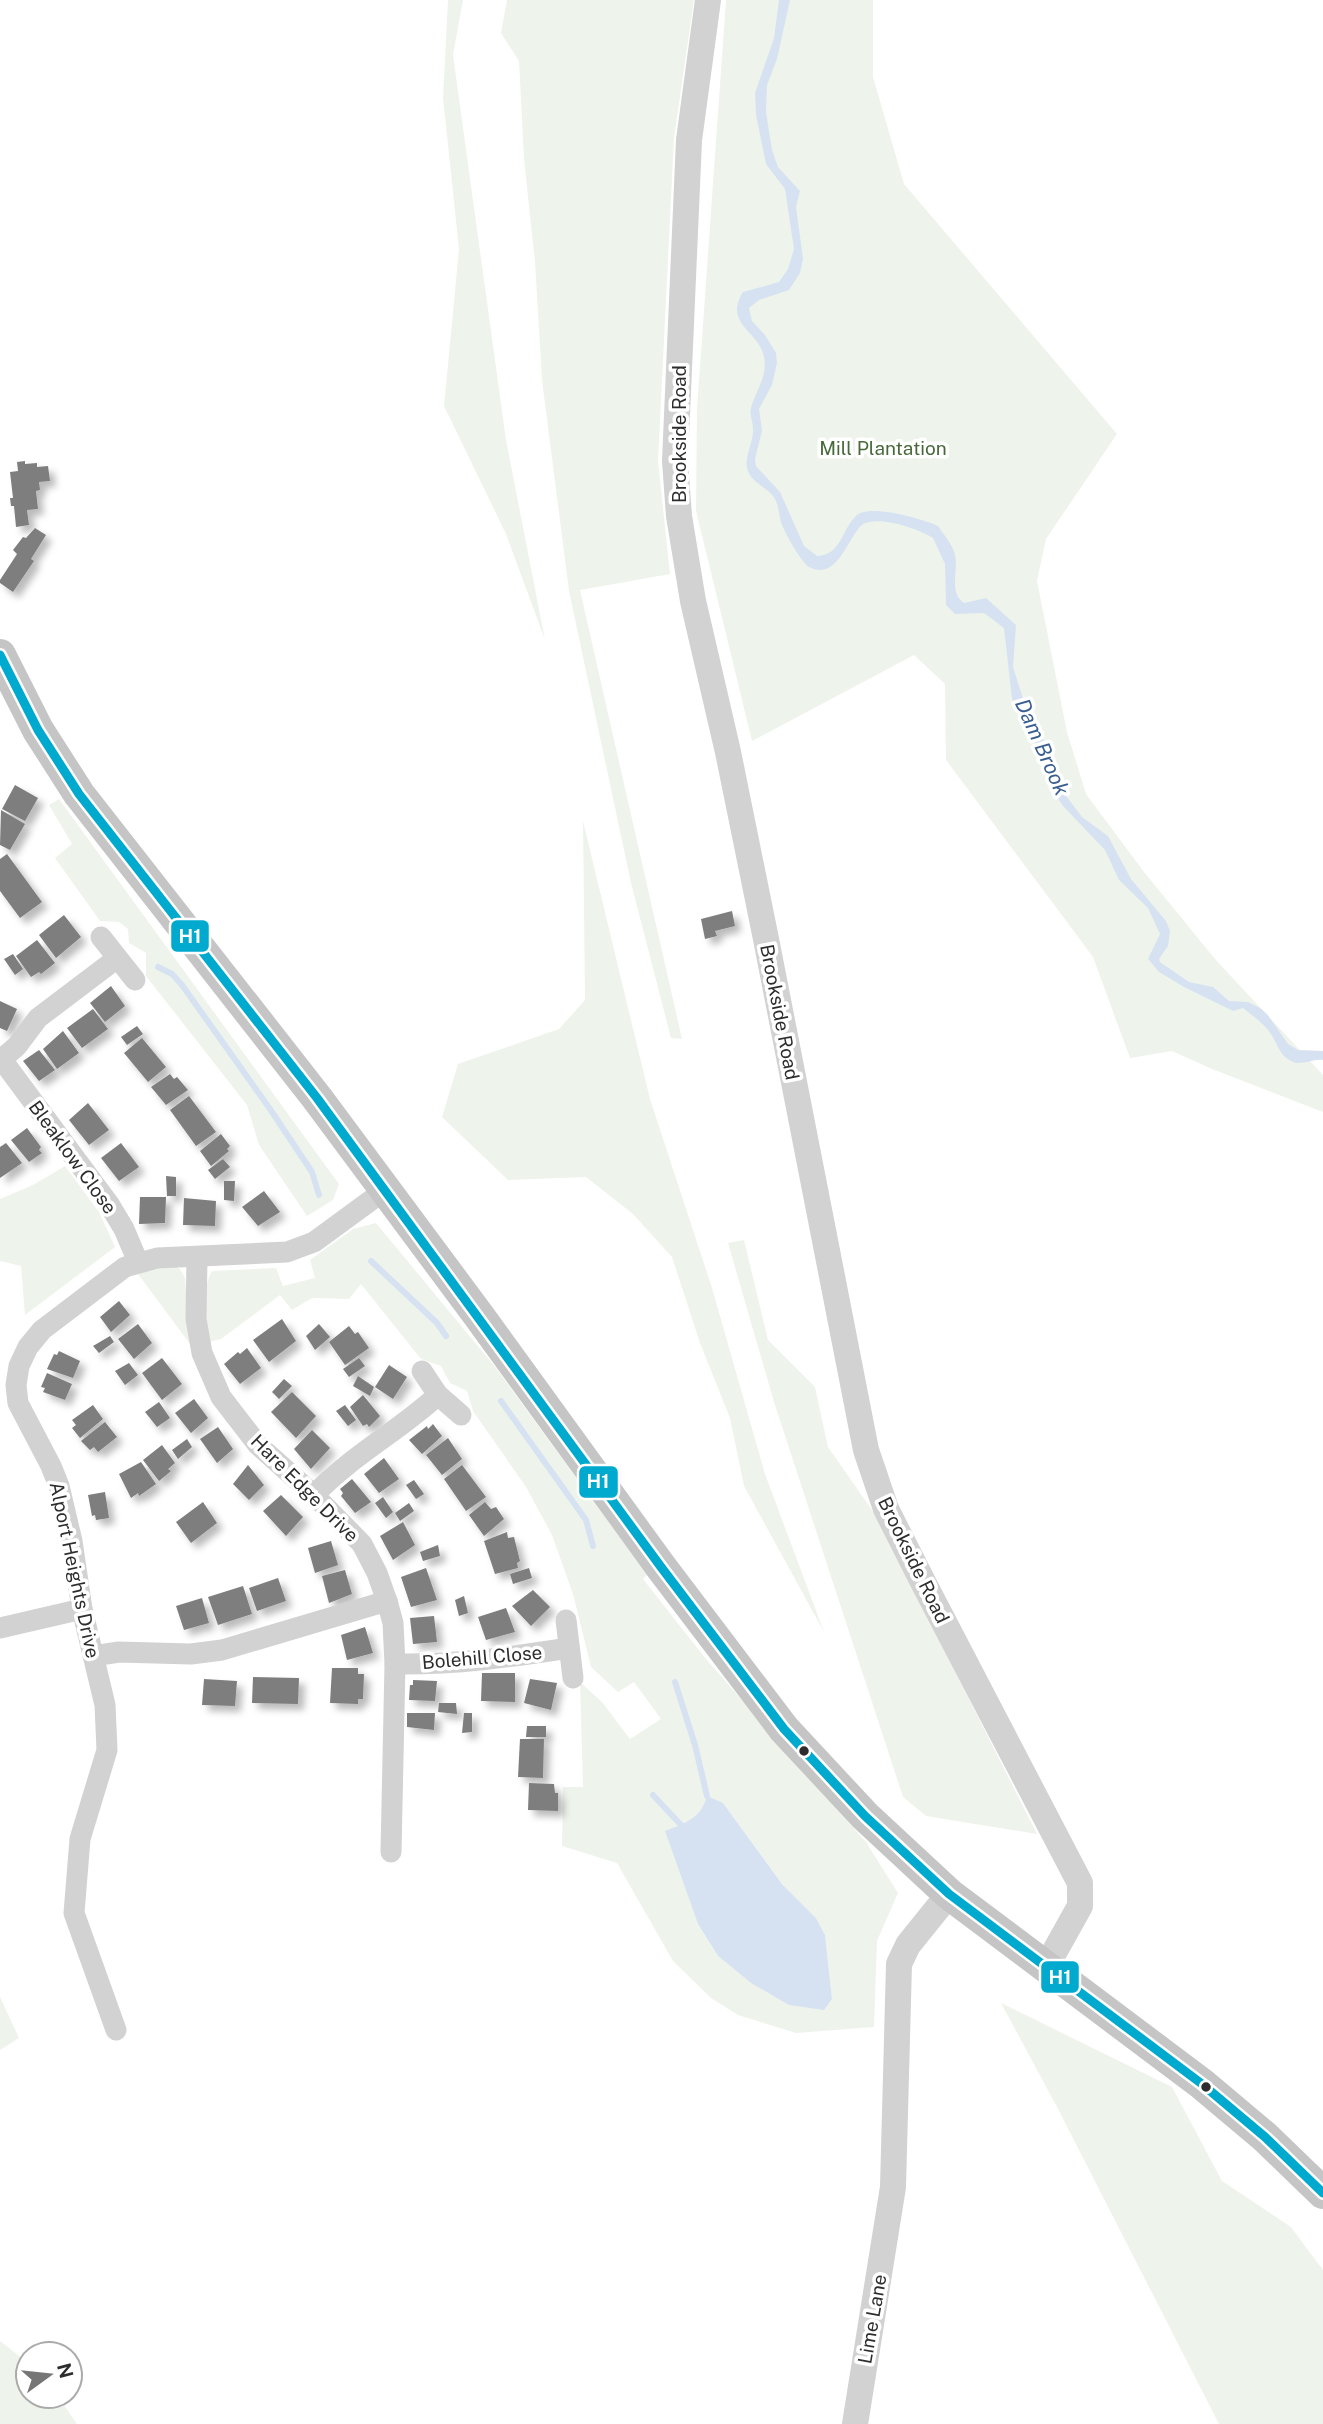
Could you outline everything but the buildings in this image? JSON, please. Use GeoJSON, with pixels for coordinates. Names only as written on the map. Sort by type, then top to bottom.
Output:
{"type":"FeatureCollection","features":[{"type":"Feature","properties":{"kind":"main road"},"geometry":{"type":"LineString","coordinates":[[4,674],[79,794],[308,1087],[503,1348],[661,1567],[784,1729],[864,1816],[949,1894],[1202,2084],[1265,2137],[1323,2193]]}},
{"type":"Feature","properties":{"kind":"street","name":"Brookside Road"},"geometry":{"type":"LineString","coordinates":[[708,0],[689,140],[676,447],[677,495],[684,557],[761,912],[866,1450],[886,1508],[916,1570],[1080,1883],[1080,1906],[1046,1967]]}},
{"type":"Feature","properties":{"kind":"street"},"geometry":{"type":"LineString","coordinates":[[101,937],[135,980]]}},
{"type":"Feature","properties":{"kind":"street"},"geometry":{"type":"LineString","coordinates":[[1,1058],[16,1046],[38,1018],[116,959]]}},
{"type":"Feature","properties":{"kind":"street","name":"Bleaklow Close"},"geometry":{"type":"LineString","coordinates":[[1,1058],[109,1204],[124,1229],[138,1262]]}},
{"type":"Feature","properties":{"kind":"street","name":"Alport Heights Drive"},"geometry":{"type":"LineString","coordinates":[[116,2030],[74,1913],[80,1839],[107,1751],[105,1705],[82,1609],[72,1541],[59,1486],[8,1386],[28,1347],[41,1331],[116,1273],[138,1262],[157,1258],[287,1252],[314,1242],[385,1190]]}},
{"type":"Feature","properties":{"kind":"street","name":"Hare Edge Drive"},"geometry":{"type":"LineString","coordinates":[[197,1258],[196,1319],[202,1353],[221,1397],[258,1445],[314,1495],[362,1544],[387,1601],[393,1623],[394,1664],[390,1852]]}},
{"type":"Feature","properties":{"kind":"street"},"geometry":{"type":"LineString","coordinates":[[422,1371],[438,1395],[461,1415]]}},
{"type":"Feature","properties":{"kind":"street"},"geometry":{"type":"LineString","coordinates":[[314,1495],[330,1478],[438,1395]]}},
{"type":"Feature","properties":{"kind":"street"},"geometry":{"type":"LineString","coordinates":[[93,1656],[119,1653],[191,1654],[222,1650],[387,1601]]}},
{"type":"Feature","properties":{"kind":"street"},"geometry":{"type":"LineString","coordinates":[[0,1628],[82,1609]]}},
{"type":"Feature","properties":{"kind":"street","name":"Bolehill Close"},"geometry":{"type":"LineString","coordinates":[[566,1620],[573,1678]]}},
{"type":"Feature","properties":{"kind":"street","name":"Bolehill Close"},"geometry":{"type":"LineString","coordinates":[[394,1664],[492,1660],[569,1648]]}},
{"type":"Feature","properties":{"kind":"street","name":"Lime Lane"},"geometry":{"type":"LineString","coordinates":[[855,2424],[893,2188],[899,1964],[913,1938],[949,1894]]}},
{"type":"Feature","properties":{"kind":"green space"},"geometry":{"type":"Polygon","coordinates":[[[448,0],[463,0],[453,55],[506,440],[545,640],[506,534],[444,406],[459,249],[443,98],[448,0]]]}},
{"type":"Feature","properties":{"kind":"green space"},"geometry":{"type":"Polygon","coordinates":[[[507,0],[694,0],[674,138],[658,461],[670,574],[580,590],[682,1039],[671,1038],[631,883],[569,591],[542,380],[519,61],[501,33],[507,0]]]}},
{"type":"Feature","properties":{"kind":"green space","name":"Mill Plantation"},"geometry":{"type":"Polygon","coordinates":[[[726,0],[873,0],[873,77],[904,184],[1117,434],[1046,539],[1037,581],[1067,732],[1086,794],[1144,872],[1215,959],[1323,1075],[1323,1112],[1172,1051],[1130,1058],[1093,957],[946,760],[945,684],[914,655],[752,741],[696,511],[697,409],[726,0]]]}},
{"type":"Feature","properties":{"kind":"green space"},"geometry":{"type":"Polygon","coordinates":[[[59,799],[339,1184],[333,1200],[307,1216],[259,1145],[247,1105],[146,976],[146,953],[129,943],[128,929],[119,922],[100,921],[55,858],[72,844],[49,805],[59,799]]]}},
{"type":"Feature","properties":{"kind":"green space"},"geometry":{"type":"Polygon","coordinates":[[[583,821],[650,1099],[712,1288],[765,1474],[824,1632],[744,1486],[730,1418],[700,1343],[672,1257],[633,1214],[586,1177],[508,1180],[442,1117],[458,1064],[559,1029],[585,1000],[583,821]]]}},
{"type":"Feature","properties":{"kind":"green space"},"geometry":{"type":"Polygon","coordinates":[[[65,1166],[99,1212],[115,1247],[25,1315],[21,1266],[0,1261],[0,1199],[33,1185],[65,1166]]]}},
{"type":"Feature","properties":{"kind":"green space"},"geometry":{"type":"Polygon","coordinates":[[[376,1223],[496,1368],[647,1575],[643,1579],[706,1659],[866,1842],[898,1893],[877,1941],[874,2027],[796,2033],[738,2015],[711,1998],[673,1961],[617,1863],[562,1846],[563,1787],[583,1787],[580,1682],[602,1702],[630,1739],[661,1719],[634,1682],[618,1692],[591,1667],[573,1594],[552,1535],[526,1487],[473,1411],[467,1391],[450,1383],[441,1366],[421,1359],[361,1284],[349,1299],[312,1298],[292,1310],[280,1295],[221,1339],[209,1342],[206,1295],[212,1271],[276,1268],[283,1286],[315,1278],[310,1260],[353,1229],[376,1223]],[[723,1803],[704,1807],[691,1822],[666,1831],[698,1924],[718,1956],[751,1983],[824,2009],[832,1999],[825,1935],[816,1918],[782,1884],[723,1803]]]}},
{"type":"Feature","properties":{"kind":"green space"},"geometry":{"type":"Polygon","coordinates":[[[744,1240],[768,1340],[815,1387],[828,1447],[879,1520],[1037,1834],[926,1816],[903,1797],[774,1402],[728,1243],[744,1240]]]}},
{"type":"Feature","properties":{"kind":"green space"},"geometry":{"type":"Polygon","coordinates":[[[171,1264],[180,1269],[185,1278],[190,1344],[138,1274],[171,1264]]]}},
{"type":"Feature","properties":{"kind":"green space"},"geometry":{"type":"Polygon","coordinates":[[[0,1997],[19,2038],[0,2050],[0,1997]]]}},
{"type":"Feature","properties":{"kind":"green space"},"geometry":{"type":"Polygon","coordinates":[[[1001,2003],[1172,2087],[1222,2181],[1291,2227],[1323,2270],[1323,2424],[1219,2424],[1001,2003]]]}},
{"type":"Feature","properties":{"kind":"green space"},"geometry":{"type":"Polygon","coordinates":[[[0,2341],[14,2352],[14,2410],[68,2410],[77,2424],[0,2424],[0,2341]]]}},
{"type":"Feature","properties":{"kind":"water","name":"Dam Brook"},"geometry":{"type":"Polygon","coordinates":[[[779,0],[790,0],[777,59],[767,85],[766,112],[772,150],[778,167],[800,191],[796,207],[803,259],[800,273],[789,290],[759,300],[749,308],[752,321],[776,353],[777,363],[772,385],[759,409],[762,431],[755,459],[756,466],[780,492],[804,546],[817,556],[832,551],[852,521],[864,512],[897,514],[938,526],[954,551],[955,587],[959,598],[964,603],[986,598],[1016,625],[1013,667],[1025,705],[1043,739],[1066,796],[1082,817],[1108,836],[1131,879],[1166,921],[1170,931],[1168,946],[1159,959],[1160,962],[1189,982],[1213,987],[1229,1001],[1248,1002],[1260,1008],[1288,1044],[1298,1050],[1323,1051],[1323,1060],[1299,1063],[1287,1059],[1268,1030],[1243,1008],[1233,1011],[1184,987],[1159,972],[1148,959],[1160,934],[1148,908],[1119,880],[1105,850],[1063,806],[1053,791],[1040,752],[1012,699],[1004,628],[984,613],[955,614],[946,605],[945,564],[933,538],[898,524],[869,522],[857,531],[835,563],[819,570],[809,567],[786,533],[774,497],[750,476],[747,461],[753,434],[751,411],[765,364],[761,348],[740,320],[738,303],[743,292],[779,282],[788,269],[794,249],[785,189],[766,164],[756,115],[755,93],[774,38],[779,0]]]}},
{"type":"Feature","properties":{"kind":"water"},"geometry":{"type":"Polygon","coordinates":[[[707,1796],[723,1803],[782,1884],[816,1918],[825,1935],[832,1999],[824,2010],[789,2005],[751,1983],[718,1956],[698,1924],[665,1831],[697,1815],[707,1796]]]}},
{"type":"Feature","properties":{"kind":"waterway"},"geometry":{"type":"LineString","coordinates":[[158,967],[172,974],[182,985],[270,1109],[312,1172],[319,1195]]}},
{"type":"Feature","properties":{"kind":"waterway"},"geometry":{"type":"LineString","coordinates":[[371,1261],[437,1323],[446,1336]]}},
{"type":"Feature","properties":{"kind":"waterway"},"geometry":{"type":"LineString","coordinates":[[501,1401],[586,1520],[593,1546]]}},
{"type":"Feature","properties":{"kind":"waterway"},"geometry":{"type":"LineString","coordinates":[[675,1682],[695,1745],[707,1796]]}},
{"type":"Feature","properties":{"kind":"waterway"},"geometry":{"type":"LineString","coordinates":[[653,1795],[681,1825]]}},
{"type":"Feature","properties":{"kind":"transit line","name":"H1"},"geometry":{"type":"LineString","coordinates":[[0,655],[38,730],[79,794],[317,1098],[661,1567],[784,1729],[865,1816],[949,1894],[1202,2084],[1265,2137],[1323,2193]]}}]}
